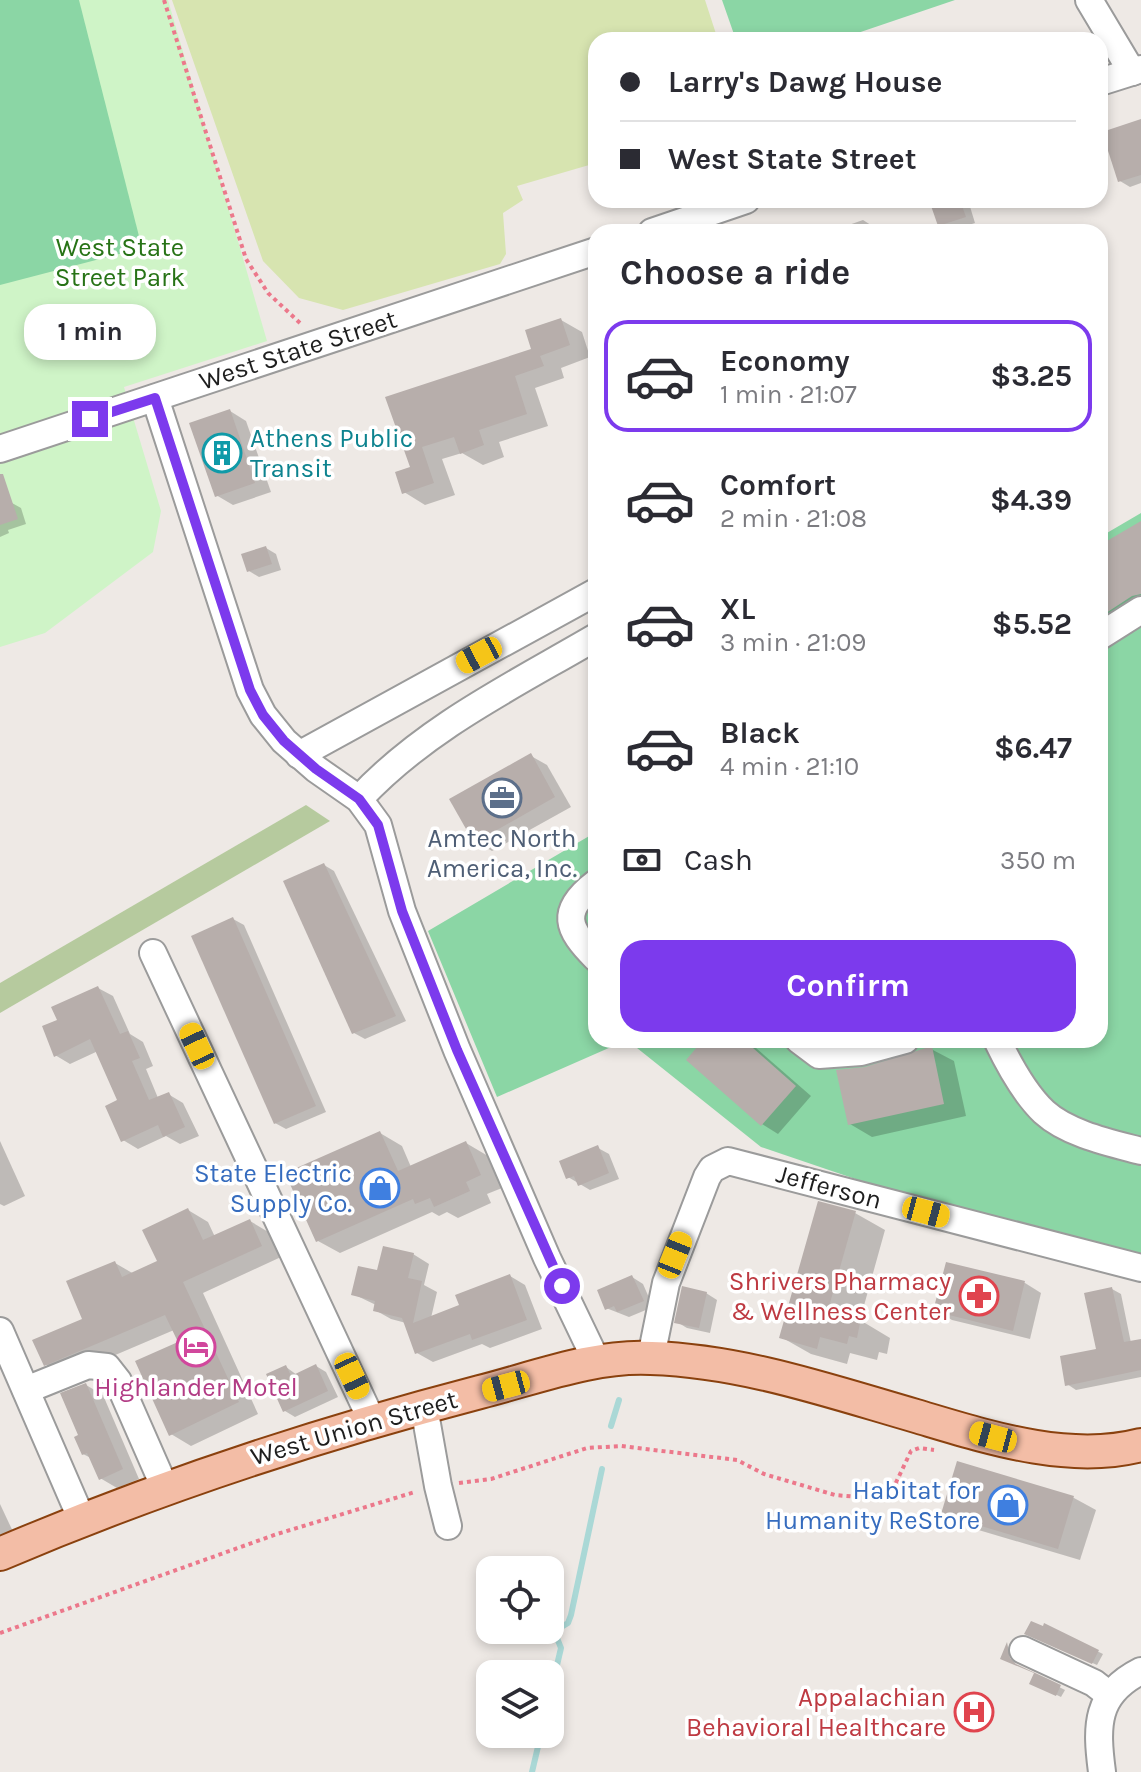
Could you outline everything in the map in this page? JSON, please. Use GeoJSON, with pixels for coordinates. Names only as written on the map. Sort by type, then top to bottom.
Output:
{"type":"FeatureCollection","features":[{"type":"Feature","properties":{"kind":"main road","name":"West Union Street"},"geometry":{"type":"LineString","coordinates":[[0,1554],[221,1467],[372,1421],[597,1362],[651,1357],[751,1370],[944,1425],[1030,1445],[1113,1451],[1141,1445]]}},
{"type":"Feature","properties":{"kind":"street"},"geometry":{"type":"LineString","coordinates":[[1089,0],[1137,70],[1108,79]]}},
{"type":"Feature","properties":{"kind":"street"},"geometry":{"type":"LineString","coordinates":[[676,224],[722,208]]}},
{"type":"Feature","properties":{"kind":"street","name":"West State Street"},"geometry":{"type":"LineString","coordinates":[[0,449],[588,254]]}},
{"type":"Feature","properties":{"kind":"street"},"geometry":{"type":"LineString","coordinates":[[155,398],[250,690],[273,728],[299,755],[359,799],[378,825],[402,911],[457,1050],[547,1258],[597,1362]]}},
{"type":"Feature","properties":{"kind":"street"},"geometry":{"type":"LineString","coordinates":[[299,755],[588,596]]}},
{"type":"Feature","properties":{"kind":"street"},"geometry":{"type":"LineString","coordinates":[[1108,631],[1141,610]]}},
{"type":"Feature","properties":{"kind":"street"},"geometry":{"type":"LineString","coordinates":[[359,799],[407,754],[435,733],[588,642]]}},
{"type":"Feature","properties":{"kind":"street"},"geometry":{"type":"LineString","coordinates":[[588,889],[578,897],[571,917],[574,936],[588,950]]}},
{"type":"Feature","properties":{"kind":"street"},"geometry":{"type":"LineString","coordinates":[[153,953],[372,1421]]}},
{"type":"Feature","properties":{"kind":"street"},"geometry":{"type":"LineString","coordinates":[[810,1048],[819,1055],[876,1048]]}},
{"type":"Feature","properties":{"kind":"street"},"geometry":{"type":"LineString","coordinates":[[1001,1048],[1009,1065],[1045,1112],[1090,1138],[1141,1151]]}},
{"type":"Feature","properties":{"kind":"street","name":"Jefferson"},"geometry":{"type":"LineString","coordinates":[[651,1357],[675,1255],[707,1177],[712,1169],[728,1161],[1141,1268]]}},
{"type":"Feature","properties":{"kind":"street"},"geometry":{"type":"LineString","coordinates":[[0,1331],[82,1520]]}},
{"type":"Feature","properties":{"kind":"street"},"geometry":{"type":"LineString","coordinates":[[26,1390],[88,1365],[107,1367],[118,1381],[165,1488]]}},
{"type":"Feature","properties":{"kind":"street"},"geometry":{"type":"LineString","coordinates":[[424,1407],[448,1526]]}},
{"type":"Feature","properties":{"kind":"street"},"geometry":{"type":"LineString","coordinates":[[1023,1650],[1094,1683],[1108,1694]]}},
{"type":"Feature","properties":{"kind":"street"},"geometry":{"type":"LineString","coordinates":[[1102,1772],[1098,1742],[1101,1712],[1108,1694],[1125,1679],[1141,1671]]}},
{"type":"Feature","properties":{"kind":"path"},"geometry":{"type":"LineString","coordinates":[[164,0],[246,259],[268,293],[311,334],[316,345]]}},
{"type":"Feature","properties":{"kind":"path"},"geometry":{"type":"LineString","coordinates":[[0,1633],[277,1534],[438,1486],[491,1479],[587,1448],[621,1446],[737,1460],[764,1474],[835,1495],[878,1498],[892,1491],[911,1451],[926,1449]]}},
{"type":"Feature","properties":{"kind":"green space","name":"West State Street Park"},"geometry":{"type":"Polygon","coordinates":[[[0,0],[168,0],[267,341],[124,387],[161,511],[153,552],[45,633],[0,647],[0,0]]]}},
{"type":"Feature","properties":{"kind":"green space"},"geometry":{"type":"Polygon","coordinates":[[[0,0],[79,0],[142,248],[0,285],[0,0]]]}},
{"type":"Feature","properties":{"kind":"green space"},"geometry":{"type":"Polygon","coordinates":[[[172,0],[705,0],[715,32],[588,32],[588,165],[517,186],[523,200],[503,213],[506,254],[500,264],[343,310],[299,298],[263,261],[172,0]]]}},
{"type":"Feature","properties":{"kind":"green space"},"geometry":{"type":"Polygon","coordinates":[[[722,0],[955,0],[861,32],[733,32],[722,0]]]}},
{"type":"Feature","properties":{"kind":"green space"},"geometry":{"type":"Polygon","coordinates":[[[1141,513],[1141,1255],[876,1186],[761,1147],[637,1048],[1108,1048],[1108,532],[1141,513]]]}},
{"type":"Feature","properties":{"kind":"green space"},"geometry":{"type":"Polygon","coordinates":[[[306,805],[330,821],[0,1013],[0,983],[306,805]]]}},
{"type":"Feature","properties":{"kind":"green space"},"geometry":{"type":"Polygon","coordinates":[[[588,837],[588,1048],[609,1048],[497,1097],[428,931],[588,837]]]}},
{"type":"Feature","properties":{"kind":"building"},"geometry":{"type":"Polygon","coordinates":[[[1141,119],[1141,175],[1118,182],[1108,151],[1108,130],[1141,119]]]}},
{"type":"Feature","properties":{"kind":"building"},"geometry":{"type":"Polygon","coordinates":[[[932,208],[963,208],[966,217],[937,224],[932,208]]]}},
{"type":"Feature","properties":{"kind":"building"},"geometry":{"type":"Polygon","coordinates":[[[561,318],[570,345],[540,356],[544,366],[515,376],[527,414],[479,430],[484,445],[460,454],[454,437],[422,447],[434,483],[402,494],[395,472],[410,467],[385,397],[531,349],[525,330],[561,318]]]}},
{"type":"Feature","properties":{"kind":"building","name":"Athens Public Transit"},"geometry":{"type":"Polygon","coordinates":[[[230,409],[255,483],[215,497],[189,423],[230,409]]]}},
{"type":"Feature","properties":{"kind":"building"},"geometry":{"type":"Polygon","coordinates":[[[0,474],[3,474],[18,519],[0,525],[0,474]]]}},
{"type":"Feature","properties":{"kind":"building"},"geometry":{"type":"Polygon","coordinates":[[[1141,521],[1141,594],[1132,596],[1108,612],[1108,540],[1141,521]]]}},
{"type":"Feature","properties":{"kind":"building"},"geometry":{"type":"Polygon","coordinates":[[[266,546],[272,564],[247,572],[241,554],[266,546]]]}},
{"type":"Feature","properties":{"kind":"building","name":"Amtec North America, Inc."},"geometry":{"type":"Polygon","coordinates":[[[531,753],[555,797],[474,843],[449,799],[531,753]]]}},
{"type":"Feature","properties":{"kind":"building"},"geometry":{"type":"Polygon","coordinates":[[[324,863],[396,1016],[352,1034],[283,881],[324,863]]]}},
{"type":"Feature","properties":{"kind":"building"},"geometry":{"type":"Polygon","coordinates":[[[233,917],[316,1106],[274,1124],[191,936],[233,917]]]}},
{"type":"Feature","properties":{"kind":"building"},"geometry":{"type":"Polygon","coordinates":[[[98,986],[120,1034],[128,1031],[140,1058],[132,1061],[149,1100],[169,1092],[185,1127],[163,1137],[158,1125],[121,1142],[105,1106],[117,1100],[90,1039],[54,1057],[42,1026],[57,1020],[51,1007],[98,986]]]}},
{"type":"Feature","properties":{"kind":"building"},"geometry":{"type":"Polygon","coordinates":[[[696,1048],[753,1048],[796,1086],[761,1126],[686,1060],[696,1048]]]}},
{"type":"Feature","properties":{"kind":"building"},"geometry":{"type":"Polygon","coordinates":[[[932,1048],[944,1104],[848,1125],[836,1070],[865,1067],[932,1048]]]}},
{"type":"Feature","properties":{"kind":"building","name":"State Electric Supply Co."},"geometry":{"type":"Polygon","coordinates":[[[380,1131],[398,1171],[466,1141],[481,1175],[466,1182],[470,1191],[434,1207],[430,1198],[415,1204],[413,1199],[316,1242],[285,1173],[380,1131]]]}},
{"type":"Feature","properties":{"kind":"building"},"geometry":{"type":"Polygon","coordinates":[[[598,1145],[609,1173],[578,1186],[574,1176],[566,1179],[559,1161],[598,1145]]]}},
{"type":"Feature","properties":{"kind":"building"},"geometry":{"type":"Polygon","coordinates":[[[818,1201],[856,1211],[828,1310],[861,1318],[857,1338],[849,1336],[847,1344],[820,1337],[817,1349],[779,1338],[818,1201]]]}},
{"type":"Feature","properties":{"kind":"building"},"geometry":{"type":"Polygon","coordinates":[[[188,1208],[203,1240],[250,1219],[262,1246],[183,1282],[239,1402],[169,1436],[135,1361],[178,1342],[165,1315],[44,1366],[32,1340],[82,1319],[66,1281],[115,1261],[122,1277],[157,1261],[142,1230],[188,1208]]]}},
{"type":"Feature","properties":{"kind":"building"},"geometry":{"type":"Polygon","coordinates":[[[383,1246],[414,1253],[408,1278],[422,1281],[413,1323],[459,1305],[455,1295],[510,1274],[527,1320],[472,1340],[470,1334],[415,1354],[402,1318],[373,1311],[375,1301],[351,1295],[358,1266],[377,1270],[383,1246]]]}},
{"type":"Feature","properties":{"kind":"building","name":"Shrivers Pharmacy & Wellness Center"},"geometry":{"type":"Polygon","coordinates":[[[946,1262],[1025,1281],[1013,1331],[933,1311],[946,1262]]]}},
{"type":"Feature","properties":{"kind":"building"},"geometry":{"type":"Polygon","coordinates":[[[632,1275],[644,1301],[617,1312],[614,1306],[605,1310],[597,1290],[632,1275]]]}},
{"type":"Feature","properties":{"kind":"building"},"geometry":{"type":"Polygon","coordinates":[[[682,1286],[707,1292],[699,1328],[674,1323],[682,1286]]]}},
{"type":"Feature","properties":{"kind":"building"},"geometry":{"type":"Polygon","coordinates":[[[1112,1287],[1124,1342],[1141,1339],[1141,1370],[1065,1386],[1060,1356],[1096,1349],[1084,1293],[1112,1287]]]}},
{"type":"Feature","properties":{"kind":"building","name":"Highlander Motel"},"geometry":{"type":"Polygon","coordinates":[[[316,1364],[328,1391],[283,1412],[266,1374],[286,1365],[291,1376],[316,1364]]]}},
{"type":"Feature","properties":{"kind":"building"},"geometry":{"type":"Polygon","coordinates":[[[86,1383],[123,1469],[99,1480],[87,1453],[82,1455],[74,1437],[78,1435],[60,1393],[86,1383]]]}},
{"type":"Feature","properties":{"kind":"building","name":"Habitat for Humanity ReStore"},"geometry":{"type":"Polygon","coordinates":[[[957,1461],[1074,1496],[1058,1549],[941,1514],[957,1461]]]}},
{"type":"Feature","properties":{"kind":"building"},"geometry":{"type":"Polygon","coordinates":[[[1031,1621],[1043,1626],[1044,1623],[1099,1650],[1092,1664],[1024,1634],[1031,1621]]]}},
{"type":"Feature","properties":{"kind":"building"},"geometry":{"type":"Polygon","coordinates":[[[1007,1642],[1010,1658],[1016,1664],[1061,1685],[1056,1696],[1029,1684],[1034,1673],[1000,1659],[1007,1642]]]}},
{"type":"Feature","properties":{"kind":"waterway"},"geometry":{"type":"LineString","coordinates":[[611,1426],[619,1400]]}},
{"type":"Feature","properties":{"kind":"waterway"},"geometry":{"type":"LineString","coordinates":[[558,1660],[561,1648],[558,1629],[568,1623],[571,1615],[602,1469]]}},
{"type":"Feature","properties":{"kind":"waterway"},"geometry":{"type":"LineString","coordinates":[[532,1772],[538,1748]]}},
{"type":"Feature","properties":{"kind":"place","name":"Athens Public Transit"},"geometry":{"type":"Point","coordinates":[222,453]}},
{"type":"Feature","properties":{"kind":"place","name":"Amtec North America, Inc."},"geometry":{"type":"Point","coordinates":[502,798]}},
{"type":"Feature","properties":{"kind":"place","name":"State Electric Supply Co."},"geometry":{"type":"Point","coordinates":[380,1188]}},
{"type":"Feature","properties":{"kind":"place","name":"Shrivers Pharmacy & Wellness Center"},"geometry":{"type":"Point","coordinates":[979,1296]}},
{"type":"Feature","properties":{"kind":"place","name":"Highlander Motel"},"geometry":{"type":"Point","coordinates":[196,1347]}},
{"type":"Feature","properties":{"kind":"place","name":"Habitat for Humanity ReStore"},"geometry":{"type":"Point","coordinates":[1008,1505]}},
{"type":"Feature","properties":{"kind":"place","name":"Appalachian Behavioral Healthcare"},"geometry":{"type":"Point","coordinates":[974,1712]}},
{"type":"Feature","properties":{"kind":"route"},"geometry":{"type":"LineString","coordinates":[[90,419],[155,398],[250,690],[263,715],[284,741],[316,769],[359,799],[378,825],[402,911],[457,1050],[562,1286]]}}]}
